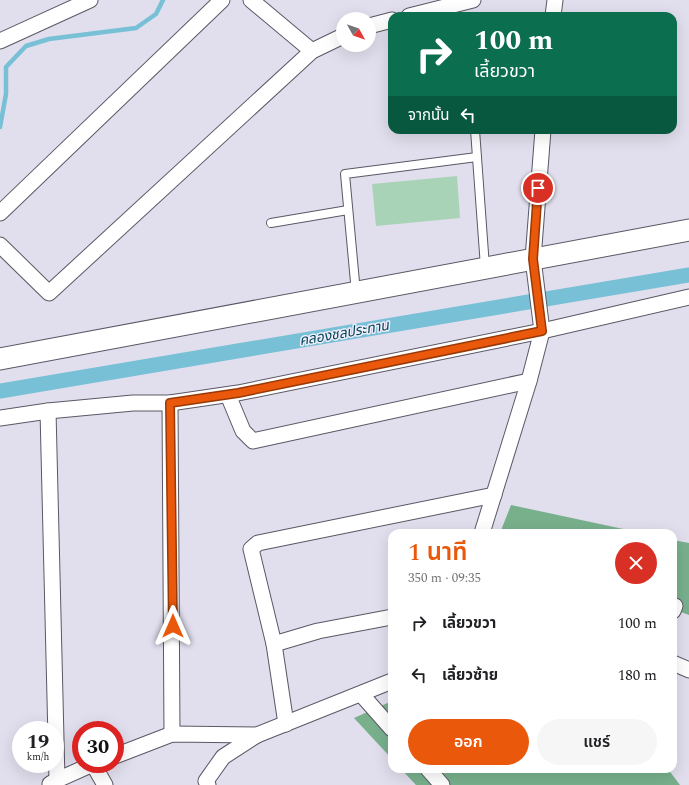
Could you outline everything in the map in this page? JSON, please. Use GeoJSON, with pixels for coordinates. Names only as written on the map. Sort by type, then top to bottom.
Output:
{"type":"FeatureCollection","features":[{"type":"Feature","properties":{"kind":"street"},"geometry":{"type":"LineString","coordinates":[[0,41],[90,0]]}},
{"type":"Feature","properties":{"kind":"street"},"geometry":{"type":"LineString","coordinates":[[0,212],[222,0]]}},
{"type":"Feature","properties":{"kind":"street"},"geometry":{"type":"LineString","coordinates":[[251,0],[312,51]]}},
{"type":"Feature","properties":{"kind":"street"},"geometry":{"type":"LineString","coordinates":[[425,12],[473,0]]}},
{"type":"Feature","properties":{"kind":"street"},"geometry":{"type":"LineString","coordinates":[[554,12],[555,0]]}},
{"type":"Feature","properties":{"kind":"street"},"geometry":{"type":"LineString","coordinates":[[376,24],[388,21]]}},
{"type":"Feature","properties":{"kind":"street"},"geometry":{"type":"LineString","coordinates":[[0,244],[49,293],[312,51],[336,39]]}},
{"type":"Feature","properties":{"kind":"street"},"geometry":{"type":"LineString","coordinates":[[483,529],[529,381],[542,331],[533,259],[543,134]]}},
{"type":"Feature","properties":{"kind":"street"},"geometry":{"type":"LineString","coordinates":[[0,359],[689,230]]}},
{"type":"Feature","properties":{"kind":"street"},"geometry":{"type":"LineString","coordinates":[[0,418],[48,411],[133,403],[170,403],[228,395],[542,331],[689,297]]}},
{"type":"Feature","properties":{"kind":"street"},"geometry":{"type":"LineString","coordinates":[[228,395],[243,431],[253,441],[529,381]]}},
{"type":"Feature","properties":{"kind":"street"},"geometry":{"type":"LineString","coordinates":[[170,403],[172,734]]}},
{"type":"Feature","properties":{"kind":"street"},"geometry":{"type":"LineString","coordinates":[[48,411],[53,782],[73,773]]}},
{"type":"Feature","properties":{"kind":"street"},"geometry":{"type":"LineString","coordinates":[[286,724],[274,644],[251,549],[258,543],[494,495]]}},
{"type":"Feature","properties":{"kind":"street"},"geometry":{"type":"LineString","coordinates":[[274,644],[318,631],[388,618]]}},
{"type":"Feature","properties":{"kind":"street"},"geometry":{"type":"LineString","coordinates":[[677,665],[689,670]]}},
{"type":"Feature","properties":{"kind":"street"},"geometry":{"type":"LineString","coordinates":[[208,785],[206,781],[223,757],[257,735],[388,683]]}},
{"type":"Feature","properties":{"kind":"street"},"geometry":{"type":"LineString","coordinates":[[361,694],[388,724]]}},
{"type":"Feature","properties":{"kind":"street"},"geometry":{"type":"LineString","coordinates":[[124,753],[172,734],[257,735]]}},
{"type":"Feature","properties":{"kind":"street"},"geometry":{"type":"LineString","coordinates":[[98,773],[104,785]]}},
{"type":"Feature","properties":{"kind":"street"},"geometry":{"type":"LineString","coordinates":[[432,773],[442,785]]}},
{"type":"Feature","properties":{"kind":"lane"},"geometry":{"type":"LineString","coordinates":[[475,134],[485,268]]}},
{"type":"Feature","properties":{"kind":"lane"},"geometry":{"type":"LineString","coordinates":[[356,293],[345,174],[478,157]]}},
{"type":"Feature","properties":{"kind":"lane"},"geometry":{"type":"LineString","coordinates":[[271,223],[348,210]]}},
{"type":"Feature","properties":{"kind":"green space"},"geometry":{"type":"Polygon","coordinates":[[[457,176],[460,218],[376,226],[372,184],[457,176]]]}},
{"type":"Feature","properties":{"kind":"green space"},"geometry":{"type":"Polygon","coordinates":[[[511,505],[623,529],[502,529],[511,505]]]}},
{"type":"Feature","properties":{"kind":"green space"},"geometry":{"type":"Polygon","coordinates":[[[677,541],[689,543],[689,615],[677,610],[677,541]]]}},
{"type":"Feature","properties":{"kind":"green space"},"geometry":{"type":"Polygon","coordinates":[[[388,703],[388,755],[354,718],[388,703]]]}},
{"type":"Feature","properties":{"kind":"green space"},"geometry":{"type":"Polygon","coordinates":[[[405,773],[671,773],[680,785],[416,785],[405,773]]]}},
{"type":"Feature","properties":{"kind":"waterway"},"geometry":{"type":"LineString","coordinates":[[0,127],[6,94],[6,67],[26,46],[49,39],[136,28],[156,14],[163,0]]}},
{"type":"Feature","properties":{"kind":"waterway","name":"คลองชลประทาน"},"geometry":{"type":"LineString","coordinates":[[0,391],[689,275]]}},
{"type":"Feature","properties":{"kind":"route"},"geometry":{"type":"LineString","coordinates":[[173,626],[170,403],[238,393],[542,331],[533,259],[538,188]]}}]}
